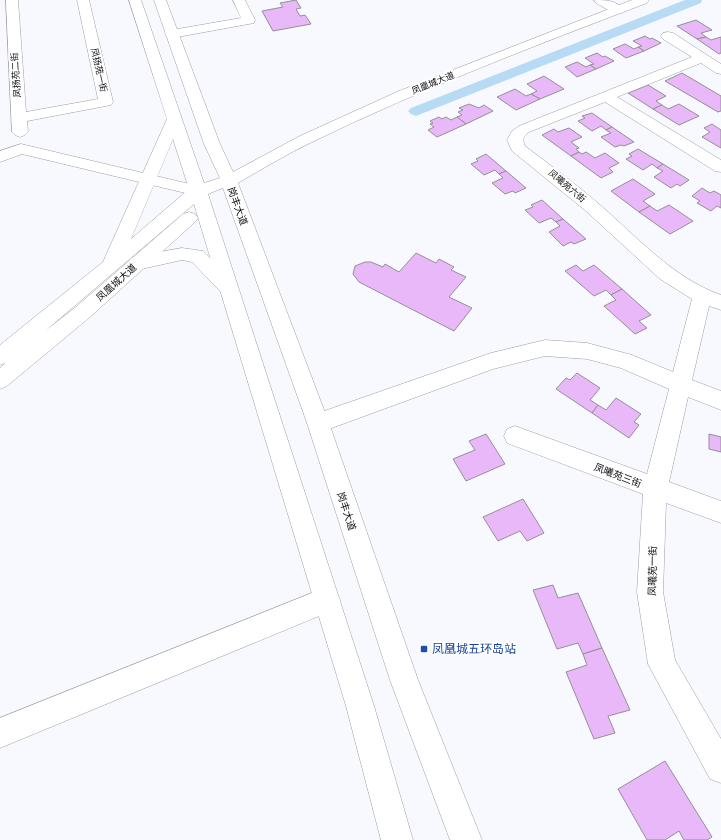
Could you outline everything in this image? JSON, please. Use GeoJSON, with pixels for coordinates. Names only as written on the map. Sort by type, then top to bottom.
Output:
{"type":"FeatureCollection","features":[{"type":"Feature","properties":{"kind":"main road","name":"凤扬苑二街"},"geometry":{"type":"LineString","coordinates":[[12,0],[21,149]]}},
{"type":"Feature","properties":{"kind":"main road","name":"凤扬苑一街"},"geometry":{"type":"LineString","coordinates":[[19,118],[106,102],[83,0]]}},
{"type":"Feature","properties":{"kind":"main road"},"geometry":{"type":"LineString","coordinates":[[135,0],[201,198],[327,600],[360,706],[397,840]]}},
{"type":"Feature","properties":{"kind":"main road","name":"岗丰大道"},"geometry":{"type":"LineString","coordinates":[[160,0],[212,144],[230,181],[318,423],[404,680],[466,840]]}},
{"type":"Feature","properties":{"kind":"main road"},"geometry":{"type":"LineString","coordinates":[[172,34],[249,20],[239,0]]}},
{"type":"Feature","properties":{"kind":"main road"},"geometry":{"type":"LineString","coordinates":[[600,0],[618,10]]}},
{"type":"Feature","properties":{"kind":"main road","name":"凤凰城大道"},"geometry":{"type":"LineString","coordinates":[[0,357],[72,299],[110,266],[201,198],[305,139],[404,94],[643,0]]}},
{"type":"Feature","properties":{"kind":"main road"},"geometry":{"type":"LineString","coordinates":[[668,36],[721,70]]}},
{"type":"Feature","properties":{"kind":"main road"},"geometry":{"type":"LineString","coordinates":[[0,52],[15,49]]}},
{"type":"Feature","properties":{"kind":"main road","name":"凤曦苑六街"},"geometry":{"type":"LineString","coordinates":[[702,58],[524,129],[517,134],[515,140],[518,148],[592,207],[667,274],[702,296]]}},
{"type":"Feature","properties":{"kind":"main road"},"geometry":{"type":"LineString","coordinates":[[606,96],[721,167]]}},
{"type":"Feature","properties":{"kind":"main road"},"geometry":{"type":"LineString","coordinates":[[110,266],[174,119]]}},
{"type":"Feature","properties":{"kind":"main road"},"geometry":{"type":"LineString","coordinates":[[0,157],[21,149],[148,179],[201,198]]}},
{"type":"Feature","properties":{"kind":"main road","name":"凤凰城大道"},"geometry":{"type":"LineString","coordinates":[[0,380],[83,312],[137,263],[201,198]]}},
{"type":"Feature","properties":{"kind":"main road"},"geometry":{"type":"LineString","coordinates":[[137,263],[182,254],[197,256],[229,288]]}},
{"type":"Feature","properties":{"kind":"main road"},"geometry":{"type":"LineString","coordinates":[[702,296],[721,303]]}},
{"type":"Feature","properties":{"kind":"main road","name":"凤曦苑一街"},"geometry":{"type":"LineString","coordinates":[[702,296],[682,385],[655,489],[650,592],[662,664],[721,768]]}},
{"type":"Feature","properties":{"kind":"main road"},"geometry":{"type":"LineString","coordinates":[[318,423],[491,361],[545,348],[587,351],[625,361],[721,401]]}},
{"type":"Feature","properties":{"kind":"main road","name":"凤曦苑三街"},"geometry":{"type":"LineString","coordinates":[[515,436],[655,489],[721,512]]}},
{"type":"Feature","properties":{"kind":"main road"},"geometry":{"type":"LineString","coordinates":[[0,733],[327,600]]}},
{"type":"Feature","properties":{"kind":"building"},"geometry":{"type":"Polygon","coordinates":[[[296,0],[301,8],[296,9],[300,16],[305,15],[311,24],[273,31],[262,11],[283,7],[280,3],[296,0]]]}},
{"type":"Feature","properties":{"kind":"building"},"geometry":{"type":"Polygon","coordinates":[[[696,20],[712,30],[701,33],[706,37],[697,39],[677,26],[696,20]]]}},
{"type":"Feature","properties":{"kind":"building"},"geometry":{"type":"Polygon","coordinates":[[[645,36],[661,43],[644,51],[638,47],[642,46],[633,41],[645,36]]]}},
{"type":"Feature","properties":{"kind":"building"},"geometry":{"type":"Polygon","coordinates":[[[706,37],[711,40],[721,37],[721,53],[719,54],[697,39],[706,37]]]}},
{"type":"Feature","properties":{"kind":"building"},"geometry":{"type":"Polygon","coordinates":[[[625,44],[634,49],[638,47],[644,51],[626,58],[613,49],[625,44]]]}},
{"type":"Feature","properties":{"kind":"building"},"geometry":{"type":"Polygon","coordinates":[[[597,53],[614,61],[596,69],[590,65],[594,64],[585,58],[597,53]]]}},
{"type":"Feature","properties":{"kind":"building"},"geometry":{"type":"Polygon","coordinates":[[[577,62],[586,67],[590,65],[596,69],[577,77],[565,67],[577,62]]]}},
{"type":"Feature","properties":{"kind":"building"},"geometry":{"type":"Polygon","coordinates":[[[682,73],[721,96],[721,111],[718,112],[665,81],[682,73]]]}},
{"type":"Feature","properties":{"kind":"building"},"geometry":{"type":"Polygon","coordinates":[[[544,76],[564,89],[540,99],[531,94],[537,91],[527,84],[544,76]]]}},
{"type":"Feature","properties":{"kind":"building"},"geometry":{"type":"Polygon","coordinates":[[[648,85],[666,96],[656,101],[662,105],[653,109],[628,93],[648,85]]]}},
{"type":"Feature","properties":{"kind":"building"},"geometry":{"type":"Polygon","coordinates":[[[515,89],[526,96],[531,94],[540,99],[516,110],[497,97],[515,89]]]}},
{"type":"Feature","properties":{"kind":"building"},"geometry":{"type":"Polygon","coordinates":[[[469,104],[479,108],[484,105],[493,111],[466,124],[457,117],[462,115],[458,112],[463,110],[459,108],[469,104]]]}},
{"type":"Feature","properties":{"kind":"building"},"geometry":{"type":"Polygon","coordinates":[[[679,104],[699,116],[679,125],[653,109],[662,105],[668,109],[679,104]]]}},
{"type":"Feature","properties":{"kind":"building"},"geometry":{"type":"Polygon","coordinates":[[[592,113],[612,127],[606,130],[601,126],[592,131],[578,121],[585,118],[582,116],[592,113]]]}},
{"type":"Feature","properties":{"kind":"building"},"geometry":{"type":"Polygon","coordinates":[[[439,117],[442,119],[446,117],[451,120],[457,117],[466,124],[437,137],[428,130],[434,127],[430,124],[433,123],[430,121],[439,117]]]}},
{"type":"Feature","properties":{"kind":"building"},"geometry":{"type":"Polygon","coordinates":[[[712,124],[721,130],[721,148],[702,137],[710,132],[704,128],[712,124]]]}},
{"type":"Feature","properties":{"kind":"building"},"geometry":{"type":"Polygon","coordinates":[[[612,127],[634,142],[624,146],[621,145],[615,147],[601,137],[611,133],[606,130],[612,127]]]}},
{"type":"Feature","properties":{"kind":"building"},"geometry":{"type":"Polygon","coordinates":[[[569,128],[582,137],[571,142],[579,148],[576,149],[579,152],[571,156],[542,135],[554,129],[558,132],[569,128]]]}},
{"type":"Feature","properties":{"kind":"building"},"geometry":{"type":"Polygon","coordinates":[[[638,149],[663,164],[657,168],[652,164],[643,170],[626,159],[632,156],[629,154],[638,149]]]}},
{"type":"Feature","properties":{"kind":"building"},"geometry":{"type":"Polygon","coordinates":[[[579,152],[582,154],[586,152],[595,158],[605,153],[619,163],[609,168],[613,172],[601,178],[571,156],[579,152]]]}},
{"type":"Feature","properties":{"kind":"building"},"geometry":{"type":"Polygon","coordinates":[[[486,154],[506,171],[499,174],[495,170],[484,175],[471,164],[478,161],[476,159],[486,154]]]}},
{"type":"Feature","properties":{"kind":"building"},"geometry":{"type":"Polygon","coordinates":[[[663,164],[689,180],[680,186],[677,184],[671,188],[654,177],[663,171],[657,168],[663,164]]]}},
{"type":"Feature","properties":{"kind":"building"},"geometry":{"type":"Polygon","coordinates":[[[506,171],[526,188],[515,193],[513,191],[505,194],[492,183],[503,178],[499,174],[506,171]]]}},
{"type":"Feature","properties":{"kind":"building"},"geometry":{"type":"Polygon","coordinates":[[[633,179],[655,194],[643,201],[650,206],[639,212],[611,191],[633,179]]]}},
{"type":"Feature","properties":{"kind":"building"},"geometry":{"type":"Polygon","coordinates":[[[702,188],[710,193],[714,191],[721,195],[721,208],[717,206],[711,211],[697,203],[700,201],[692,196],[702,188]]]}},
{"type":"Feature","properties":{"kind":"building"},"geometry":{"type":"Polygon","coordinates":[[[542,200],[563,219],[556,222],[551,218],[539,223],[525,210],[533,207],[531,205],[542,200]]]}},
{"type":"Feature","properties":{"kind":"building"},"geometry":{"type":"Polygon","coordinates":[[[669,205],[693,221],[670,234],[639,212],[650,206],[657,211],[669,205]]]}},
{"type":"Feature","properties":{"kind":"building"},"geometry":{"type":"Polygon","coordinates":[[[563,219],[586,239],[574,244],[571,242],[563,246],[549,232],[560,226],[556,222],[563,219]]]}},
{"type":"Feature","properties":{"kind":"building"},"geometry":{"type":"Polygon","coordinates":[[[416,253],[436,263],[439,259],[454,267],[451,270],[466,277],[449,297],[472,308],[454,331],[359,282],[353,274],[355,266],[365,262],[371,262],[383,267],[385,264],[399,272],[416,253]]]}},
{"type":"Feature","properties":{"kind":"building"},"geometry":{"type":"Polygon","coordinates":[[[576,265],[583,271],[594,265],[622,289],[611,295],[606,290],[594,296],[565,271],[576,265]]]}},
{"type":"Feature","properties":{"kind":"building"},"geometry":{"type":"Polygon","coordinates":[[[622,289],[651,315],[639,321],[647,328],[635,334],[604,306],[616,300],[611,295],[622,289]]]}},
{"type":"Feature","properties":{"kind":"building"},"geometry":{"type":"Polygon","coordinates":[[[577,373],[600,388],[590,400],[598,405],[592,413],[556,389],[566,378],[570,380],[577,373]]]}},
{"type":"Feature","properties":{"kind":"building"},"geometry":{"type":"Polygon","coordinates":[[[616,398],[641,414],[634,422],[639,425],[629,438],[592,413],[598,405],[606,410],[616,398]]]}},
{"type":"Feature","properties":{"kind":"building"},"geometry":{"type":"Polygon","coordinates":[[[486,434],[505,464],[466,481],[453,459],[475,450],[469,441],[486,434]]]}},
{"type":"Feature","properties":{"kind":"building"},"geometry":{"type":"Polygon","coordinates":[[[709,434],[721,437],[721,452],[709,449],[709,434]]]}},
{"type":"Feature","properties":{"kind":"building"},"geometry":{"type":"Polygon","coordinates":[[[523,499],[544,533],[527,541],[520,531],[498,541],[483,517],[523,499]]]}},
{"type":"Feature","properties":{"kind":"building"},"geometry":{"type":"Polygon","coordinates":[[[553,585],[558,598],[578,593],[602,648],[583,654],[578,643],[557,649],[533,590],[553,585]]]}},
{"type":"Feature","properties":{"kind":"building"},"geometry":{"type":"Polygon","coordinates":[[[602,648],[630,710],[608,716],[615,733],[594,739],[566,672],[587,665],[583,654],[602,648]]]}},
{"type":"Feature","properties":{"kind":"building"},"geometry":{"type":"Polygon","coordinates":[[[665,761],[712,837],[707,840],[684,840],[679,831],[665,840],[647,840],[618,789],[665,761]]]}},
{"type":"Feature","properties":{"kind":"waterway"},"geometry":{"type":"LineString","coordinates":[[416,111],[696,0]]}},
{"type":"Feature","properties":{"kind":"place","name":"凤凰城五环岛站"},"geometry":{"type":"Point","coordinates":[424,649]}}]}
